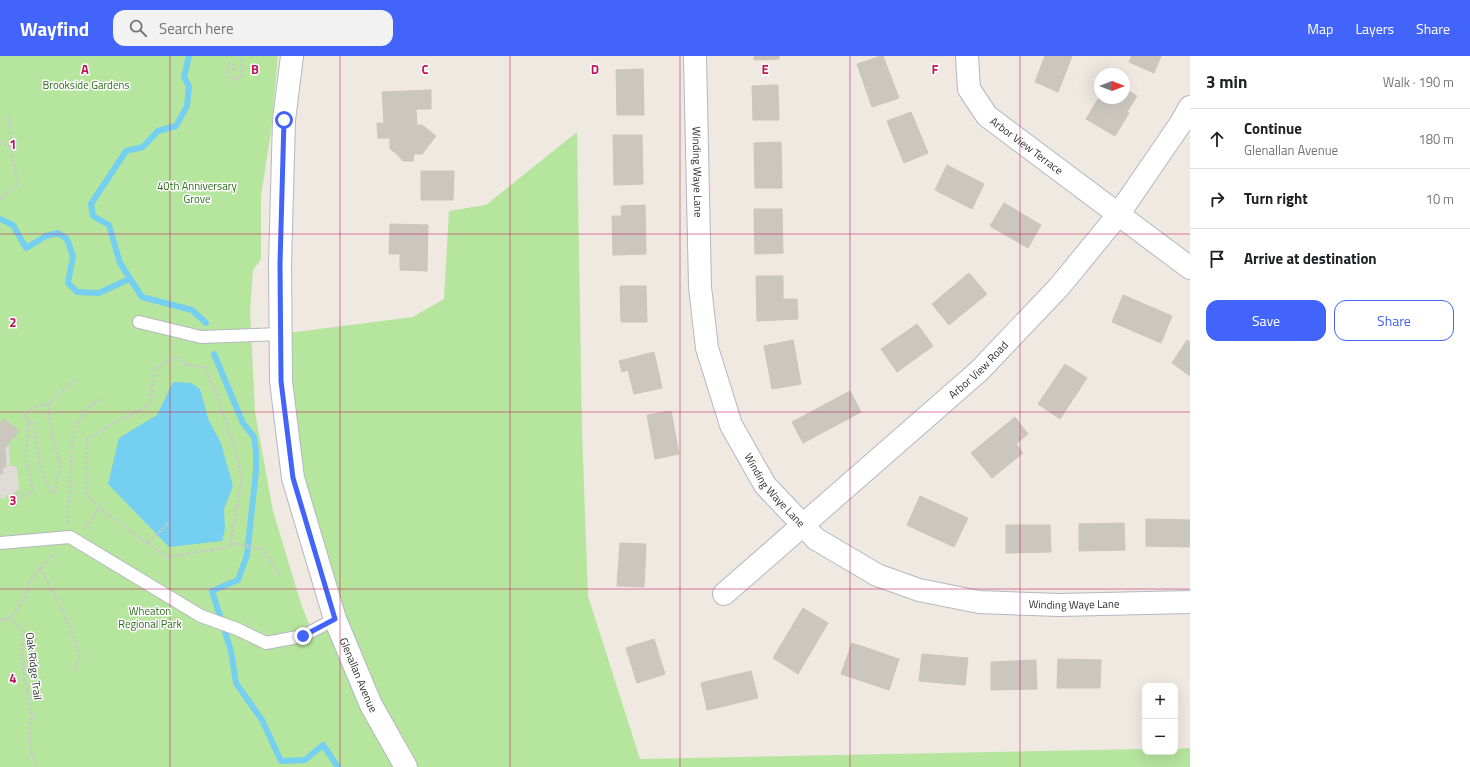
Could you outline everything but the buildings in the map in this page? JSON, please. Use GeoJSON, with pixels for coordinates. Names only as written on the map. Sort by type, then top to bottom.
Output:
{"type":"FeatureCollection","features":[{"type":"Feature","properties":{"kind":"street","name":"Glenallan Avenue"},"geometry":{"type":"LineString","coordinates":[[292,56],[284,120],[280,264],[280,334],[281,381],[293,478],[335,619],[371,704],[406,767]]}},
{"type":"Feature","properties":{"kind":"street","name":"Winding Waye Lane"},"geometry":{"type":"LineString","coordinates":[[695,56],[700,287],[707,348],[731,425],[765,486],[816,539],[877,575],[926,592],[979,602],[1059,605],[1190,602]]}},
{"type":"Feature","properties":{"kind":"street","name":"Arbor View Terrace"},"geometry":{"type":"LineString","coordinates":[[967,56],[969,89],[987,116],[1190,268]]}},
{"type":"Feature","properties":{"kind":"street","name":"Arbor View Road"},"geometry":{"type":"LineString","coordinates":[[724,594],[979,371],[1059,287],[1118,215],[1181,123],[1190,107]]}},
{"type":"Feature","properties":{"kind":"lane"},"geometry":{"type":"LineString","coordinates":[[139,322],[201,337],[280,334]]}},
{"type":"Feature","properties":{"kind":"lane"},"geometry":{"type":"LineString","coordinates":[[0,543],[73,539],[202,616],[237,629],[266,643],[303,636],[335,619]]}},
{"type":"Feature","properties":{"kind":"path"},"geometry":{"type":"LineString","coordinates":[[234,71],[235,66],[230,63],[226,71],[232,80],[240,77],[243,68],[239,56]]}},
{"type":"Feature","properties":{"kind":"path"},"geometry":{"type":"LineString","coordinates":[[0,200],[17,185],[9,116]]}},
{"type":"Feature","properties":{"kind":"path"},"geometry":{"type":"LineString","coordinates":[[0,141],[12,149]]}},
{"type":"Feature","properties":{"kind":"path"},"geometry":{"type":"LineString","coordinates":[[178,356],[184,364],[206,368],[235,447],[242,478],[230,547],[166,557],[100,508],[86,494],[87,439],[110,425],[150,405],[155,369],[178,356]]}},
{"type":"Feature","properties":{"kind":"path"},"geometry":{"type":"LineString","coordinates":[[15,493],[21,498],[33,491],[26,460],[28,422],[25,415],[30,409],[48,404],[75,380]]}},
{"type":"Feature","properties":{"kind":"path"},"geometry":{"type":"LineString","coordinates":[[73,539],[68,519],[73,432],[78,421],[94,403],[101,398]]}},
{"type":"Feature","properties":{"kind":"path"},"geometry":{"type":"LineString","coordinates":[[28,422],[34,423],[38,456],[42,471],[52,492],[55,492],[60,465],[52,436],[48,404]]}},
{"type":"Feature","properties":{"kind":"path"},"geometry":{"type":"LineString","coordinates":[[0,620],[10,619],[20,605],[33,576],[73,539],[100,508]]}},
{"type":"Feature","properties":{"kind":"path"},"geometry":{"type":"LineString","coordinates":[[148,543],[170,522]]}},
{"type":"Feature","properties":{"kind":"path"},"geometry":{"type":"LineString","coordinates":[[231,543],[262,549],[280,575]]}},
{"type":"Feature","properties":{"kind":"path"},"geometry":{"type":"LineString","coordinates":[[40,568],[75,637],[80,657],[73,672]]}},
{"type":"Feature","properties":{"kind":"path","name":"Oak Ridge Trail"},"geometry":{"type":"LineString","coordinates":[[10,619],[23,630],[23,663],[32,714],[29,738],[32,755],[37,767]]}},
{"type":"Feature","properties":{"kind":"green space"},"geometry":{"type":"Polygon","coordinates":[[[0,56],[278,56],[271,132],[261,196],[261,259],[253,270],[250,311],[255,412],[273,511],[302,607],[315,638],[335,619],[293,478],[280,334],[413,317],[444,299],[449,211],[486,205],[577,132],[582,430],[588,596],[640,759],[1142,749],[1142,755],[1178,755],[1178,749],[1190,748],[1190,767],[0,767],[0,56]]]}},
{"type":"Feature","properties":{"kind":"shaded area"},"geometry":{"type":"Polygon","coordinates":[[[6,446],[9,446],[10,466],[15,466],[17,468],[19,489],[11,495],[6,495],[4,499],[0,498],[0,474],[3,473],[2,468],[6,467],[6,446]]]}},
{"type":"Feature","properties":{"kind":"water"},"geometry":{"type":"Polygon","coordinates":[[[173,382],[191,383],[200,389],[209,421],[221,443],[233,486],[224,509],[225,529],[222,541],[169,547],[108,484],[119,438],[157,415],[173,382]]]}},
{"type":"Feature","properties":{"kind":"waterway"},"geometry":{"type":"LineString","coordinates":[[189,56],[184,77],[189,86],[187,106],[176,126],[158,131],[143,147],[126,151],[91,204],[93,216],[109,225],[120,263],[142,297],[192,310],[206,323]]}},
{"type":"Feature","properties":{"kind":"waterway"},"geometry":{"type":"LineString","coordinates":[[0,219],[13,225],[26,248],[46,236],[58,233],[67,239],[73,256],[68,283],[77,292],[99,293],[129,279]]}},
{"type":"Feature","properties":{"kind":"waterway"},"geometry":{"type":"LineString","coordinates":[[214,354],[243,423],[254,437],[256,452],[256,471],[247,555],[238,580],[212,591],[231,651],[236,683],[262,720],[281,761],[305,760],[323,745],[338,767]]}},
{"type":"Feature","properties":{"kind":"route"},"geometry":{"type":"LineString","coordinates":[[284,120],[280,264],[281,381],[293,478],[335,619],[303,636]]}},
{"type":"Feature","properties":{"kind":"park label","name":"Brookside Gardens"},"geometry":{"type":"Point","coordinates":[86,85]}},
{"type":"Feature","properties":{"kind":"park label","name":"40th Anniversary Grove"},"geometry":{"type":"Point","coordinates":[197,192]}},
{"type":"Feature","properties":{"kind":"park label","name":"Wheaton Regional Park"},"geometry":{"type":"Point","coordinates":[150,617]}}]}
